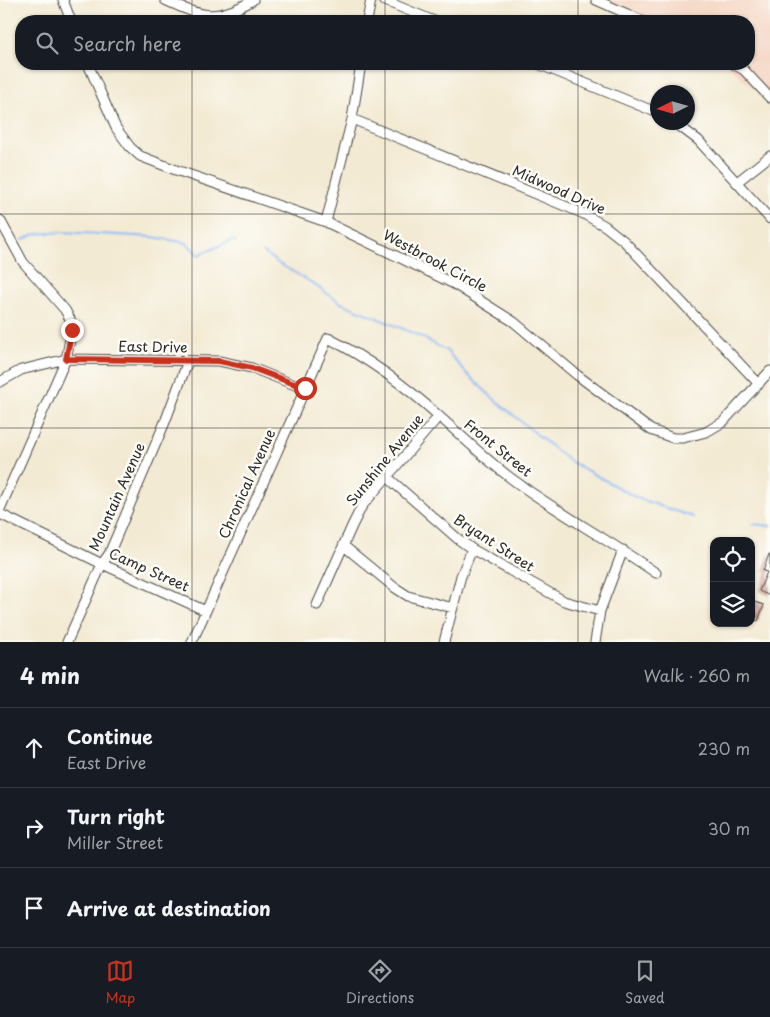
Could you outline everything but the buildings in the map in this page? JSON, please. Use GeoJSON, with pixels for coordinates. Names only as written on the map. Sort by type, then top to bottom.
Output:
{"type":"FeatureCollection","features":[{"type":"Feature","properties":{"kind":"street"},"geometry":{"type":"LineString","coordinates":[[62,0],[68,15]]}},
{"type":"Feature","properties":{"kind":"street"},"geometry":{"type":"LineString","coordinates":[[165,0],[198,14],[210,15],[220,15],[240,8],[253,0]]}},
{"type":"Feature","properties":{"kind":"street"},"geometry":{"type":"LineString","coordinates":[[369,15],[371,0]]}},
{"type":"Feature","properties":{"kind":"street"},"geometry":{"type":"LineString","coordinates":[[383,0],[419,15]]}},
{"type":"Feature","properties":{"kind":"street"},"geometry":{"type":"LineString","coordinates":[[596,0],[630,15]]}},
{"type":"Feature","properties":{"kind":"street","name":"Westbrook Circle"},"geometry":{"type":"LineString","coordinates":[[91,70],[116,128],[130,147],[140,156],[326,222],[396,254],[472,294],[514,322],[584,381],[643,425],[657,433],[673,438],[683,438],[714,428],[723,422],[770,371]]}},
{"type":"Feature","properties":{"kind":"street"},"geometry":{"type":"LineString","coordinates":[[326,222],[352,119],[360,70]]}},
{"type":"Feature","properties":{"kind":"street"},"geometry":{"type":"LineString","coordinates":[[553,70],[650,110]]}},
{"type":"Feature","properties":{"kind":"street"},"geometry":{"type":"LineString","coordinates":[[744,70],[770,98]]}},
{"type":"Feature","properties":{"kind":"street","name":"Midwood Drive"},"geometry":{"type":"LineString","coordinates":[[352,119],[582,213],[605,226],[624,240],[759,384]]}},
{"type":"Feature","properties":{"kind":"street"},"geometry":{"type":"LineString","coordinates":[[685,130],[698,140],[770,219]]}},
{"type":"Feature","properties":{"kind":"street"},"geometry":{"type":"LineString","coordinates":[[737,182],[770,156]]}},
{"type":"Feature","properties":{"kind":"street"},"geometry":{"type":"LineString","coordinates":[[0,220],[23,262],[57,299],[70,319],[72,330],[66,359],[0,509]]}},
{"type":"Feature","properties":{"kind":"street","name":"Chronical Avenue"},"geometry":{"type":"LineString","coordinates":[[192,642],[328,338]]}},
{"type":"Feature","properties":{"kind":"street","name":"Front Street"},"geometry":{"type":"LineString","coordinates":[[328,338],[387,372],[512,480],[656,573]]}},
{"type":"Feature","properties":{"kind":"street","name":"East Drive"},"geometry":{"type":"LineString","coordinates":[[0,382],[21,370],[66,359],[219,361],[252,368],[305,388]]}},
{"type":"Feature","properties":{"kind":"street","name":"Mountain Avenue"},"geometry":{"type":"LineString","coordinates":[[67,642],[102,564],[109,554],[165,422],[188,361]]}},
{"type":"Feature","properties":{"kind":"street","name":"Sunshine Avenue"},"geometry":{"type":"LineString","coordinates":[[318,606],[362,506],[386,476],[440,416]]}},
{"type":"Feature","properties":{"kind":"street","name":"Bryant Street"},"geometry":{"type":"LineString","coordinates":[[386,476],[472,549],[564,601],[600,612]]}},
{"type":"Feature","properties":{"kind":"street","name":"Camp Street"},"geometry":{"type":"LineString","coordinates":[[0,514],[102,564],[206,611]]}},
{"type":"Feature","properties":{"kind":"street"},"geometry":{"type":"LineString","coordinates":[[344,546],[394,587],[408,596],[452,608]]}},
{"type":"Feature","properties":{"kind":"street"},"geometry":{"type":"LineString","coordinates":[[444,642],[461,576],[472,549]]}},
{"type":"Feature","properties":{"kind":"street"},"geometry":{"type":"LineString","coordinates":[[595,642],[600,612],[623,550]]}},
{"type":"Feature","properties":{"kind":"shaded area"},"geometry":{"type":"Polygon","coordinates":[[[589,0],[770,0],[770,104],[733,70],[755,70],[755,15],[622,15],[589,0]]]}},
{"type":"Feature","properties":{"kind":"waterway"},"geometry":{"type":"LineString","coordinates":[[22,240],[36,234],[63,232],[153,237],[187,243],[198,255],[233,240],[236,242]]}},
{"type":"Feature","properties":{"kind":"waterway"},"geometry":{"type":"LineString","coordinates":[[263,252],[341,303],[420,336],[447,351],[467,374],[495,400],[568,460],[637,498],[693,517]]}},
{"type":"Feature","properties":{"kind":"waterway"},"geometry":{"type":"LineString","coordinates":[[753,524],[770,526]]}},
{"type":"Feature","properties":{"kind":"route"},"geometry":{"type":"LineString","coordinates":[[72,330],[66,359],[219,361],[252,368],[305,388]]}}]}
